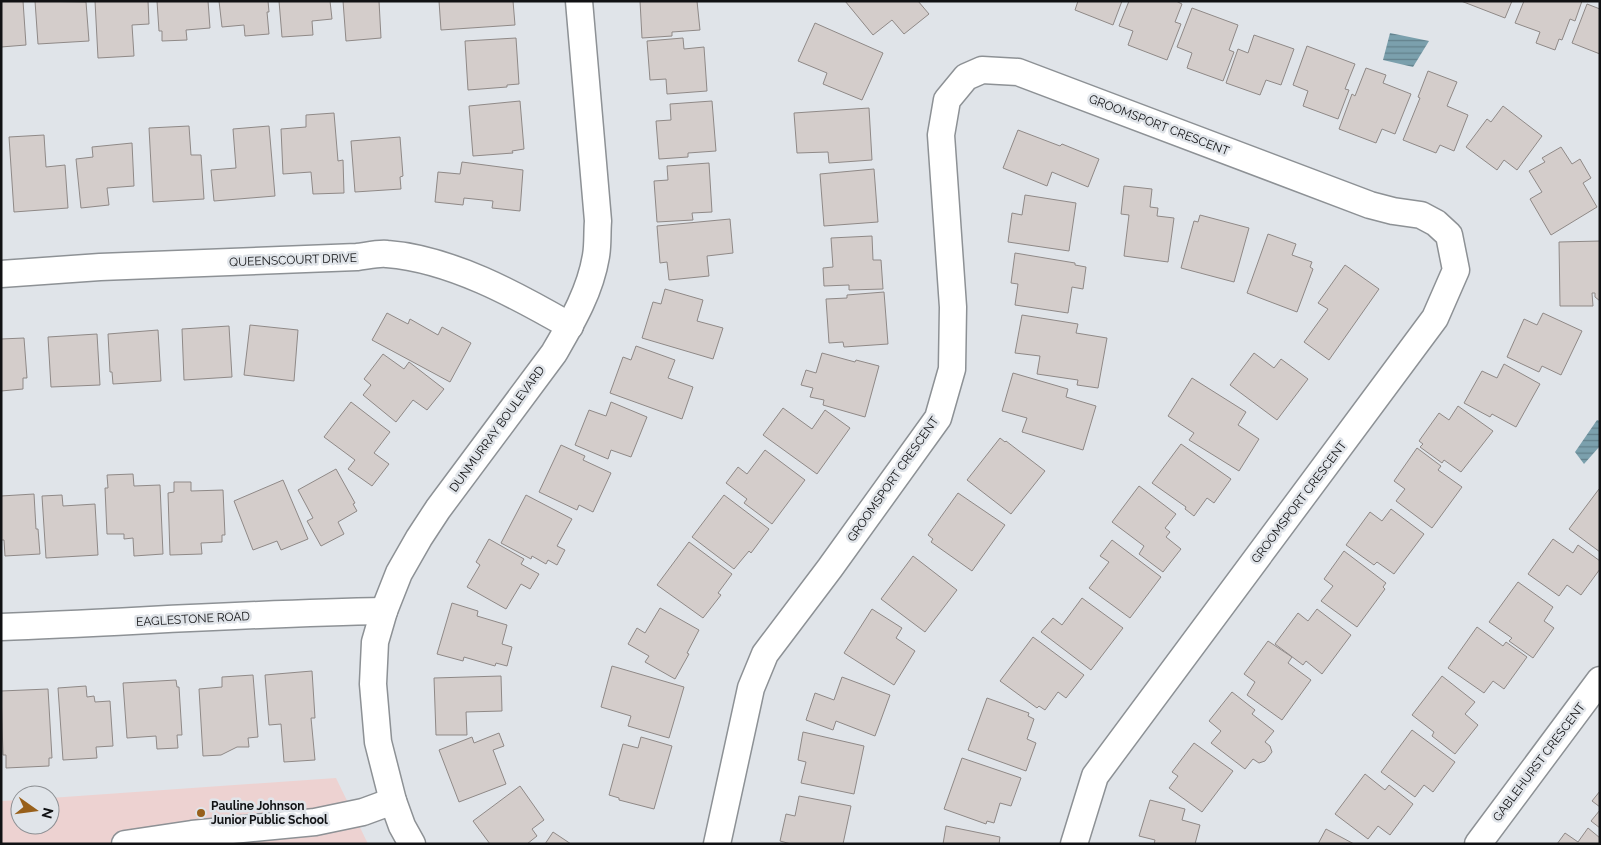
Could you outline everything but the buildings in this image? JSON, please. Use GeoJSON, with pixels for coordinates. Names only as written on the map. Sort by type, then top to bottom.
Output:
{"type":"FeatureCollection","features":[{"type":"Feature","properties":{"kind":"street","name":"DUNMURRAY BOULEVARD"},"geometry":{"type":"LineString","coordinates":[[412,844],[402,826],[393,801],[378,742],[373,684],[375,642],[384,611],[399,573],[419,538],[438,509],[554,353],[570,326],[589,284],[596,256],[598,221],[579,1]]}},
{"type":"Feature","properties":{"kind":"street","name":"GROOMSPORT CRESCENT"},"geometry":{"type":"LineString","coordinates":[[717,844],[751,688],[766,654],[938,418],[952,369],[953,307],[941,135],[947,100],[966,77],[982,70],[1018,72],[1370,205],[1393,212],[1421,215],[1436,223],[1449,235],[1456,270],[1436,318],[1095,776],[1074,844]]}},
{"type":"Feature","properties":{"kind":"street","name":"QUEENSCOURT DRIVE"},"geometry":{"type":"LineString","coordinates":[[1,274],[100,267],[357,257],[386,254],[424,260],[462,273],[509,293],[570,326]]}},
{"type":"Feature","properties":{"kind":"street","name":"EAGLESTONE ROAD"},"geometry":{"type":"LineString","coordinates":[[1,627],[311,612],[384,611]]}},
{"type":"Feature","properties":{"kind":"street","name":"GABLEHURST CRESCENT"},"geometry":{"type":"LineString","coordinates":[[1478,844],[1600,680]]}},
{"type":"Feature","properties":{"kind":"street"},"geometry":{"type":"LineString","coordinates":[[125,844],[192,834],[307,823],[363,812],[393,801]]}},
{"type":"Feature","properties":{"kind":"shaded area","name":"Pauline Johnson Junior Public School"},"geometry":{"type":"Polygon","coordinates":[[[336,778],[368,844],[1,844],[1,801],[10,801],[10,835],[60,835],[60,797],[336,778]]]}},
{"type":"Feature","properties":{"kind":"water"},"geometry":{"type":"Polygon","coordinates":[[[1390,33],[1429,41],[1413,67],[1383,60],[1390,33]]]}},
{"type":"Feature","properties":{"kind":"water"},"geometry":{"type":"Polygon","coordinates":[[[1597,420],[1600,421],[1600,446],[1584,464],[1575,452],[1597,420]]]}},
{"type":"Feature","properties":{"kind":"place","name":"Pauline Johnson Junior Public School"},"geometry":{"type":"Point","coordinates":[201,813]}}]}
